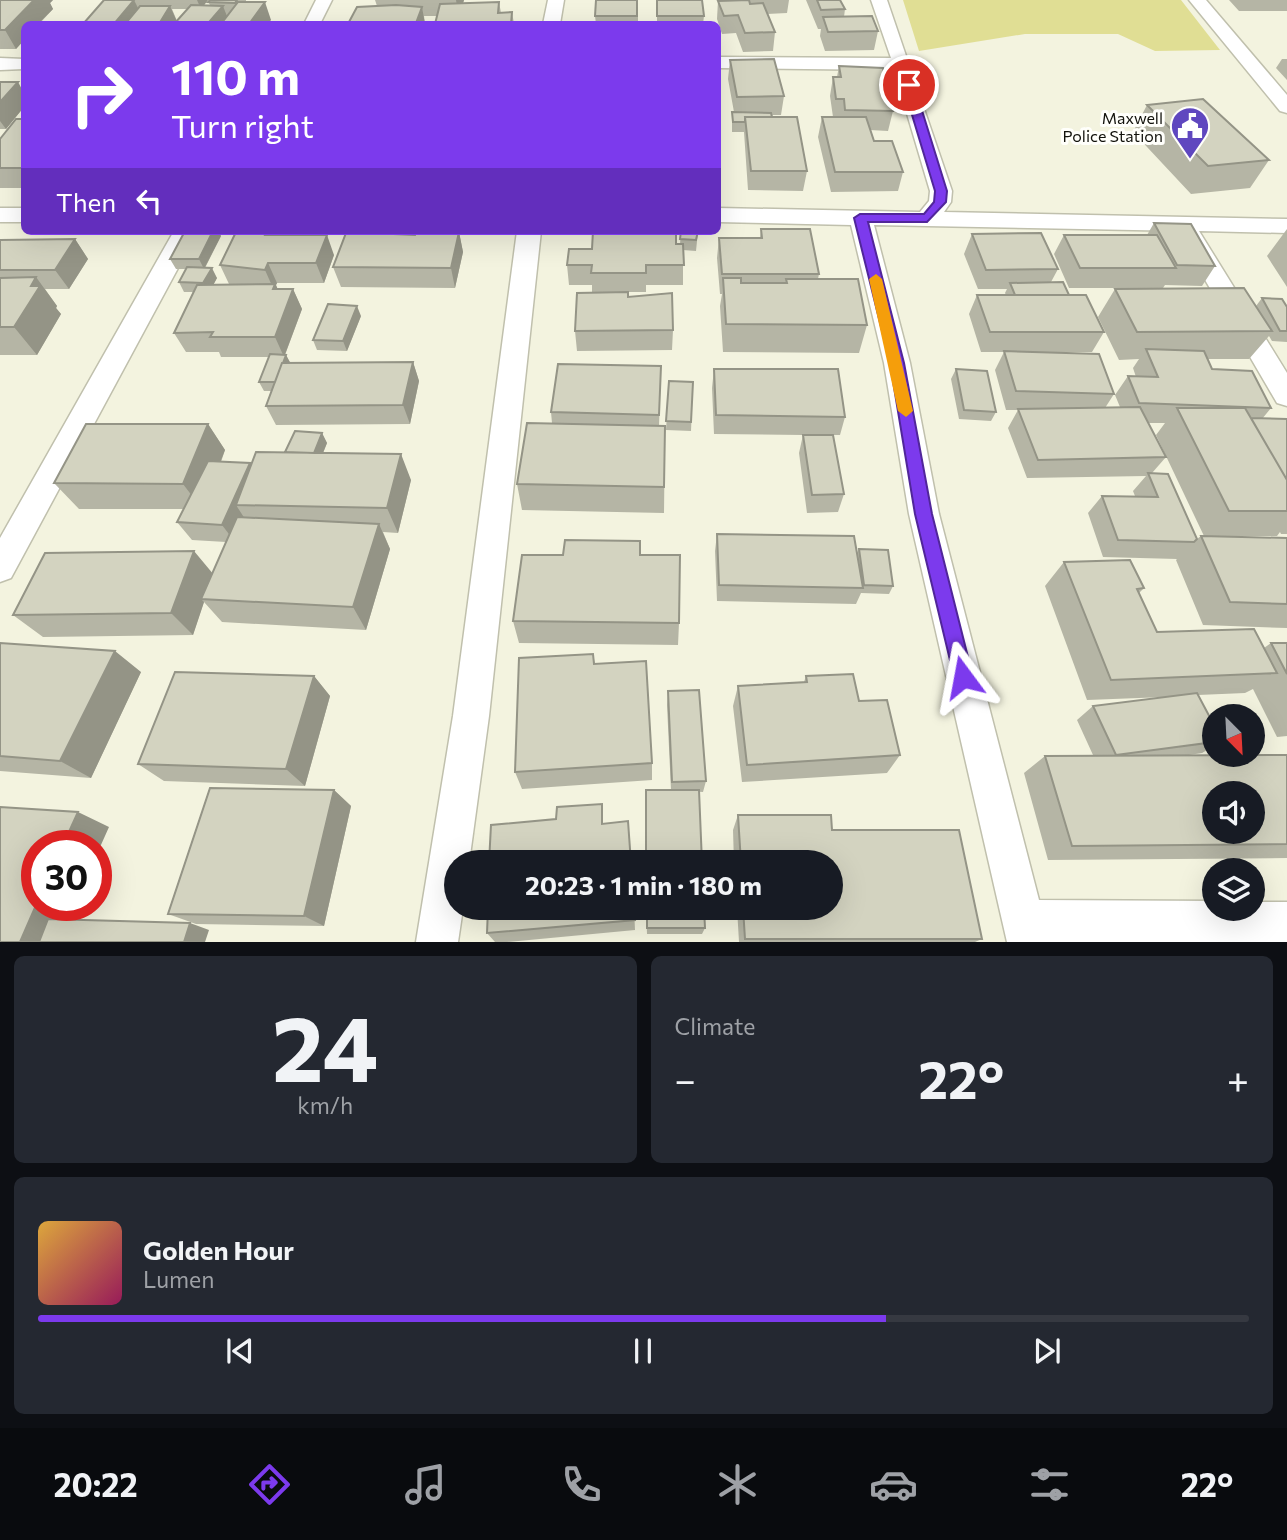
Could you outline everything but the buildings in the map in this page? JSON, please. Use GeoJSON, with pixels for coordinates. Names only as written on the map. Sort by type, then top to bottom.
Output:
{"type":"FeatureCollection","features":[{"type":"Feature","properties":{"kind":"street"},"geometry":{"type":"LineString","coordinates":[[314,21],[324,0]]}},
{"type":"Feature","properties":{"kind":"street"},"geometry":{"type":"LineString","coordinates":[[552,21],[556,0]]}},
{"type":"Feature","properties":{"kind":"street"},"geometry":{"type":"LineString","coordinates":[[879,0],[902,64],[941,191],[940,202],[927,218]]}},
{"type":"Feature","properties":{"kind":"street"},"geometry":{"type":"LineString","coordinates":[[1197,0],[1287,107]]}},
{"type":"Feature","properties":{"kind":"street"},"geometry":{"type":"LineString","coordinates":[[721,63],[902,64]]}},
{"type":"Feature","properties":{"kind":"street"},"geometry":{"type":"LineString","coordinates":[[0,64],[21,64]]}},
{"type":"Feature","properties":{"kind":"street"},"geometry":{"type":"LineString","coordinates":[[0,215],[21,215]]}},
{"type":"Feature","properties":{"kind":"street"},"geometry":{"type":"LineString","coordinates":[[721,215],[1287,226]]}},
{"type":"Feature","properties":{"kind":"street"},"geometry":{"type":"LineString","coordinates":[[860,218],[897,363],[923,514],[1026,932],[1287,923]]}},
{"type":"Feature","properties":{"kind":"street"},"geometry":{"type":"LineString","coordinates":[[1185,225],[1287,396]]}},
{"type":"Feature","properties":{"kind":"street"},"geometry":{"type":"LineString","coordinates":[[0,568],[184,235]]}},
{"type":"Feature","properties":{"kind":"street"},"geometry":{"type":"LineString","coordinates":[[437,942],[471,716],[529,235]]}},
{"type":"Feature","properties":{"kind":"shaded area"},"geometry":{"type":"Polygon","coordinates":[[[903,0],[1181,0],[1220,50],[1155,51],[1118,34],[1025,34],[919,51],[903,0]]]}},
{"type":"Feature","properties":{"kind":"slow traffic"},"geometry":{"type":"LineString","coordinates":[[876,279],[906,411]]}},
{"type":"Feature","properties":{"kind":"place","name":"Maxwell Police Station"},"geometry":{"type":"Point","coordinates":[1190,160]}},
{"type":"Feature","properties":{"kind":"route"},"geometry":{"type":"LineString","coordinates":[[909,85],[941,191],[940,202],[927,218],[860,218],[897,363],[923,514],[963,677]]}}]}
